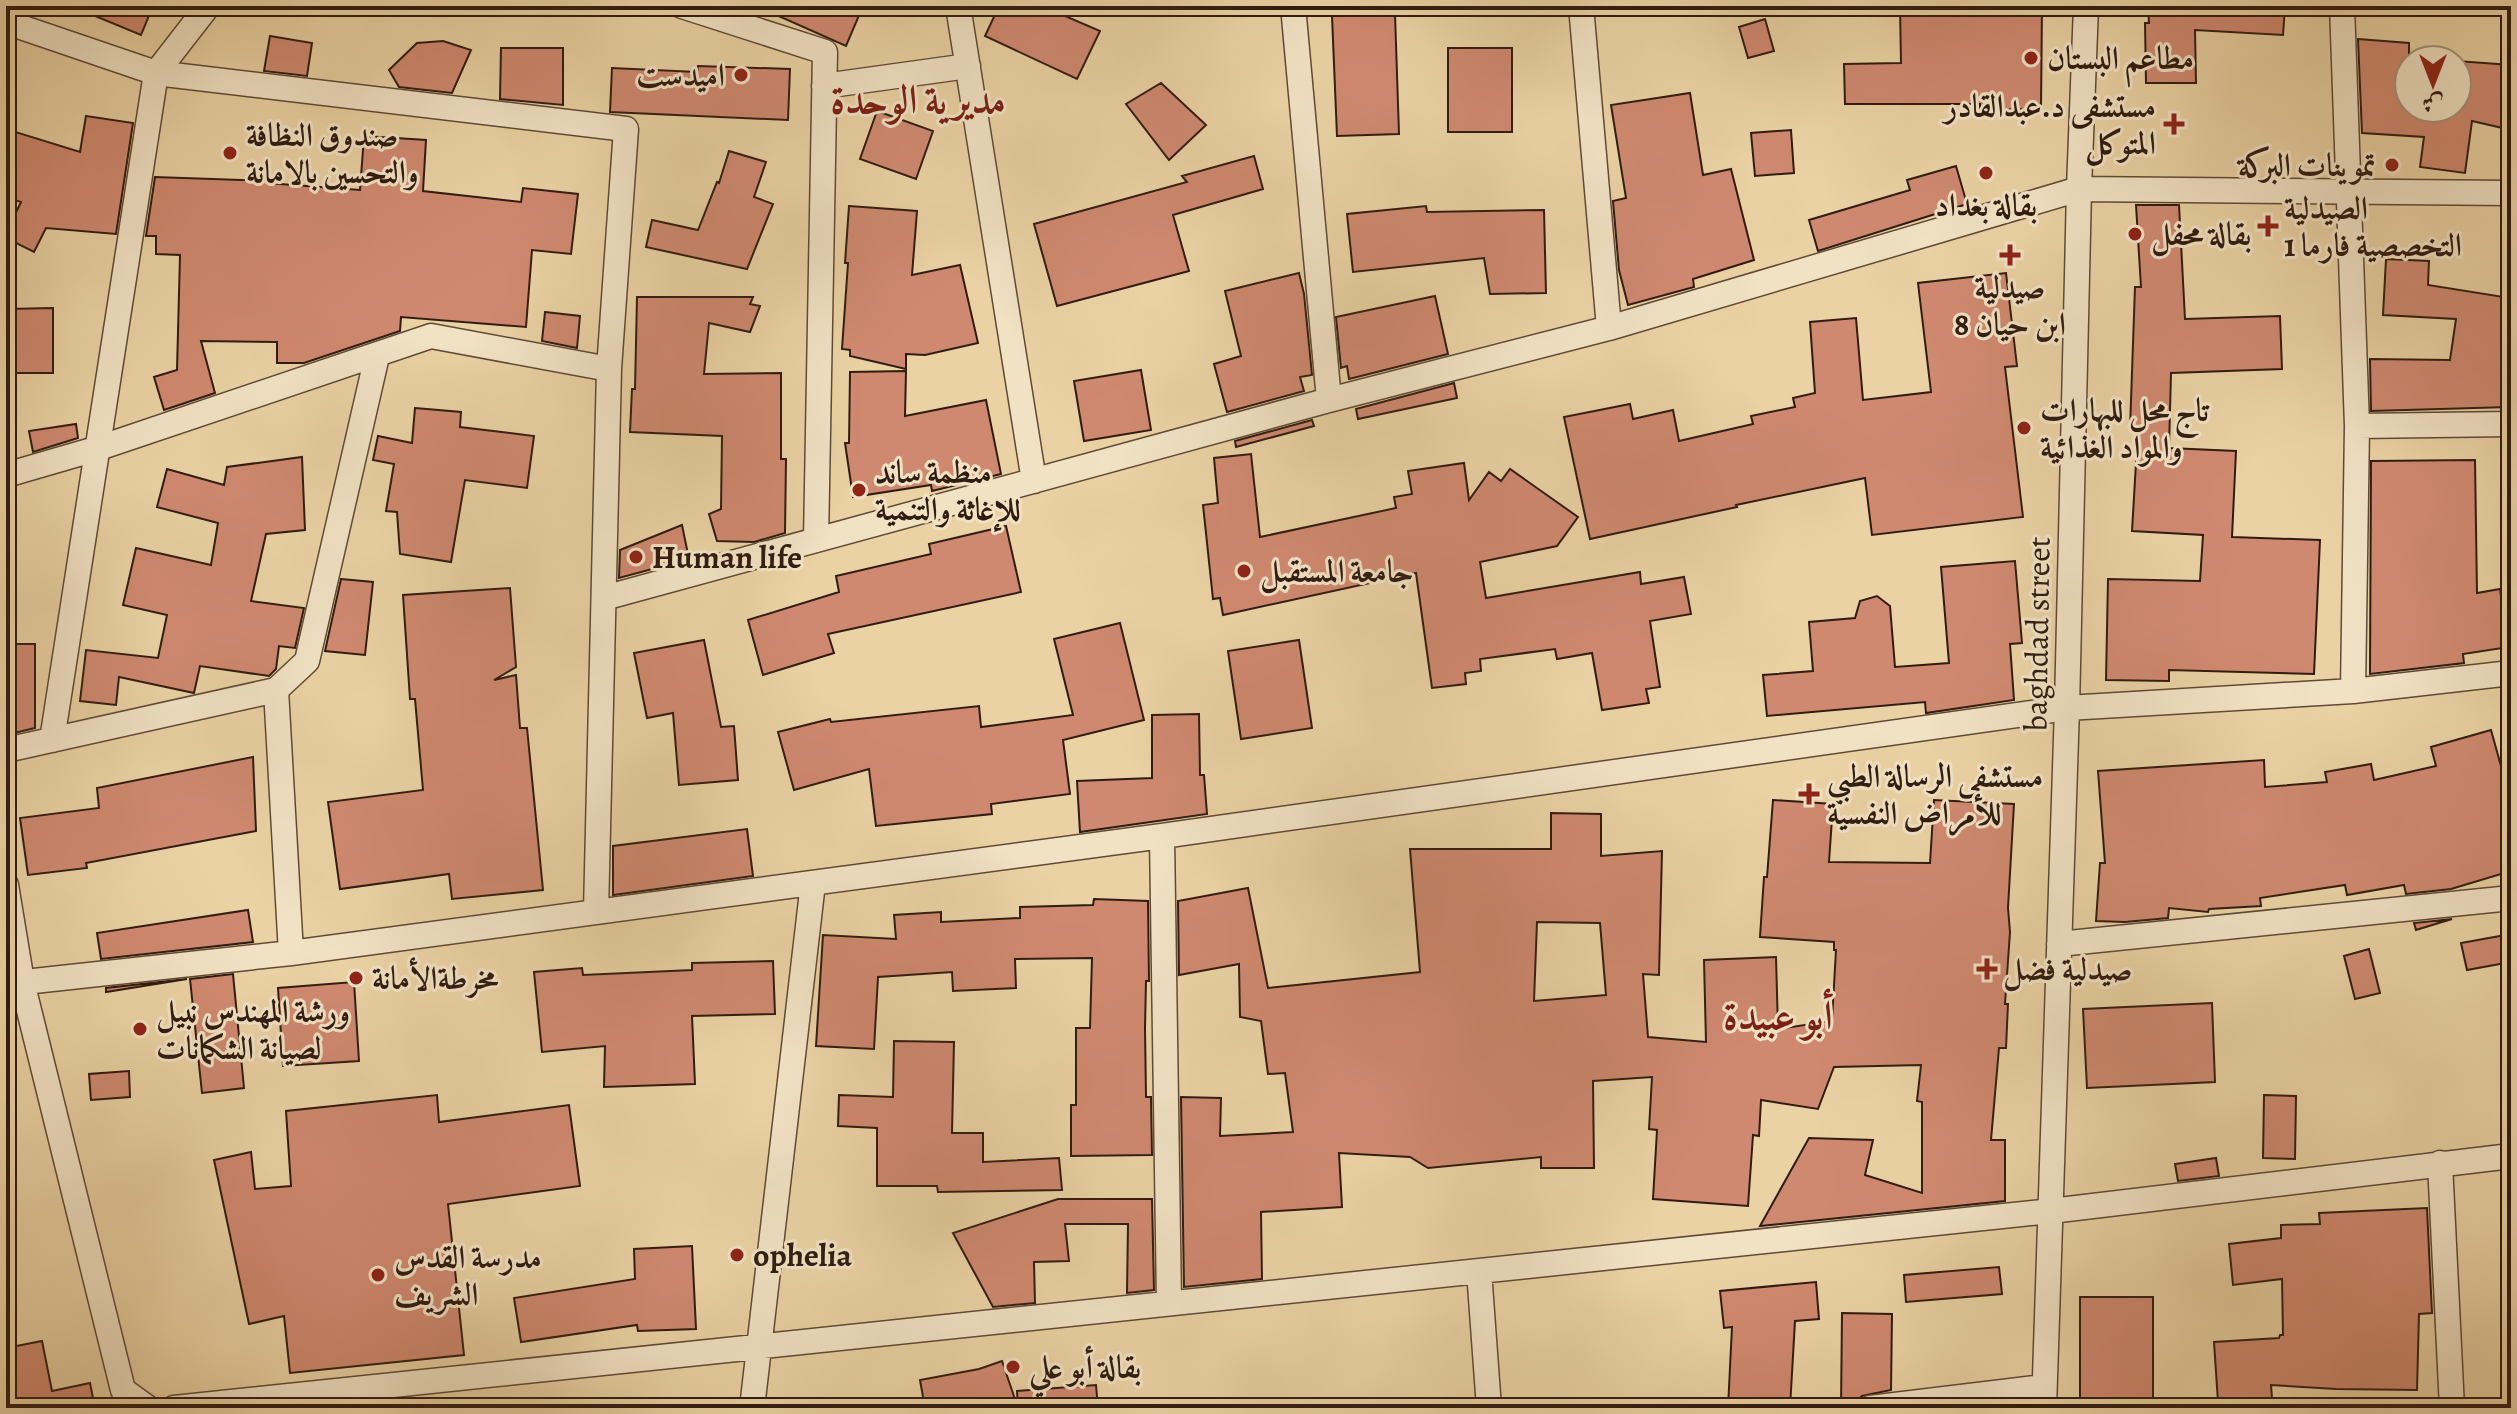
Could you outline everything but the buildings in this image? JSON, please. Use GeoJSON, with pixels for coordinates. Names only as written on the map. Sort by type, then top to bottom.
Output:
{"type":"FeatureCollection","features":[{"type":"Feature","properties":{"kind":"street"},"geometry":{"type":"LineString","coordinates":[[52,740],[156,73],[208,6]]}},
{"type":"Feature","properties":{"kind":"street"},"geometry":{"type":"LineString","coordinates":[[682,6],[825,52],[816,540]]}},
{"type":"Feature","properties":{"kind":"street"},"geometry":{"type":"LineString","coordinates":[[958,6],[1034,481]]}},
{"type":"Feature","properties":{"kind":"street"},"geometry":{"type":"LineString","coordinates":[[1293,6],[1329,400]]}},
{"type":"Feature","properties":{"kind":"street"},"geometry":{"type":"LineString","coordinates":[[1581,6],[1609,328]]}},
{"type":"Feature","properties":{"kind":"street","name":"baghdad street"},"geometry":{"type":"LineString","coordinates":[[2044,1397],[2086,6]]}},
{"type":"Feature","properties":{"kind":"street"},"geometry":{"type":"LineString","coordinates":[[2342,6],[2357,426],[2353,691]]}},
{"type":"Feature","properties":{"kind":"street"},"geometry":{"type":"LineString","coordinates":[[6,22],[156,73],[626,129],[609,369],[596,912]]}},
{"type":"Feature","properties":{"kind":"street"},"geometry":{"type":"LineString","coordinates":[[824,86],[968,66]]}},
{"type":"Feature","properties":{"kind":"street"},"geometry":{"type":"LineString","coordinates":[[604,598],[1329,400],[1609,328],[2079,189],[2511,193]]}},
{"type":"Feature","properties":{"kind":"street"},"geometry":{"type":"LineString","coordinates":[[6,475],[99,448],[431,336],[609,369]]}},
{"type":"Feature","properties":{"kind":"street"},"geometry":{"type":"LineString","coordinates":[[6,750],[276,690],[307,661],[377,356]]}},
{"type":"Feature","properties":{"kind":"street"},"geometry":{"type":"LineString","coordinates":[[2357,426],[2511,424]]}},
{"type":"Feature","properties":{"kind":"street"},"geometry":{"type":"LineString","coordinates":[[14,983],[291,953],[1162,836],[2067,708],[2353,691],[2511,673]]}},
{"type":"Feature","properties":{"kind":"street"},"geometry":{"type":"LineString","coordinates":[[276,690],[291,953]]}},
{"type":"Feature","properties":{"kind":"street"},"geometry":{"type":"LineString","coordinates":[[1162,836],[1169,1303]]}},
{"type":"Feature","properties":{"kind":"street"},"geometry":{"type":"LineString","coordinates":[[752,1408],[813,883]]}},
{"type":"Feature","properties":{"kind":"street"},"geometry":{"type":"LineString","coordinates":[[6,885],[14,983],[123,1390],[148,1408]]}},
{"type":"Feature","properties":{"kind":"street"},"geometry":{"type":"LineString","coordinates":[[2059,944],[2511,898]]}},
{"type":"Feature","properties":{"kind":"street"},"geometry":{"type":"LineString","coordinates":[[174,1408],[2051,1211],[2511,1156]]}},
{"type":"Feature","properties":{"kind":"street"},"geometry":{"type":"LineString","coordinates":[[2440,1163],[2452,1408]]}},
{"type":"Feature","properties":{"kind":"street"},"geometry":{"type":"LineString","coordinates":[[1479,1271],[1489,1408]]}},
{"type":"Feature","properties":{"kind":"street"},"geometry":{"type":"LineString","coordinates":[[1870,1408],[2044,1397]]}},
{"type":"Feature","properties":{"kind":"place","name":"مطاعم البستان"},"geometry":{"type":"Point","coordinates":[2031,58]}},
{"type":"Feature","properties":{"kind":"place","name":"اميدست"},"geometry":{"type":"Point","coordinates":[741,75]}},
{"type":"Feature","properties":{"kind":"place","name":"مستشفى د.عبدالقادر المتوكل"},"geometry":{"type":"Point","coordinates":[2174,124]}},
{"type":"Feature","properties":{"kind":"place","name":"صندوق النظافة والتحسين بالامانة"},"geometry":{"type":"Point","coordinates":[230,153]}},
{"type":"Feature","properties":{"kind":"place","name":"تموينات البركة"},"geometry":{"type":"Point","coordinates":[2392,165]}},
{"type":"Feature","properties":{"kind":"place","name":"بقالة بغداد"},"geometry":{"type":"Point","coordinates":[1986,173]}},
{"type":"Feature","properties":{"kind":"place","name":"الصيدلية التخصصية فارما 1"},"geometry":{"type":"Point","coordinates":[2268,226]}},
{"type":"Feature","properties":{"kind":"place","name":"بقالة محفل"},"geometry":{"type":"Point","coordinates":[2135,234]}},
{"type":"Feature","properties":{"kind":"place","name":"صيدلية ابن حيان 8"},"geometry":{"type":"Point","coordinates":[2010,255]}},
{"type":"Feature","properties":{"kind":"place","name":"تاج محل للبهارات والمواد الغذائية"},"geometry":{"type":"Point","coordinates":[2024,428]}},
{"type":"Feature","properties":{"kind":"place","name":"منظمة ساند للإغاثة والتنمية"},"geometry":{"type":"Point","coordinates":[859,490]}},
{"type":"Feature","properties":{"kind":"place","name":"Human life"},"geometry":{"type":"Point","coordinates":[636,557]}},
{"type":"Feature","properties":{"kind":"place","name":"جامعة المستقبل"},"geometry":{"type":"Point","coordinates":[1244,571]}},
{"type":"Feature","properties":{"kind":"place","name":"مستشفى الرسالة الطبي للأمراض النفسية"},"geometry":{"type":"Point","coordinates":[1809,794]}},
{"type":"Feature","properties":{"kind":"place","name":"صيدلية فضل"},"geometry":{"type":"Point","coordinates":[1987,969]}},
{"type":"Feature","properties":{"kind":"place","name":"مخرطةالأمانة"},"geometry":{"type":"Point","coordinates":[356,978]}},
{"type":"Feature","properties":{"kind":"place","name":"ورشة المهندس نبيل لصيانة الشكمانات"},"geometry":{"type":"Point","coordinates":[140,1029]}},
{"type":"Feature","properties":{"kind":"place","name":"ophelia"},"geometry":{"type":"Point","coordinates":[737,1255]}},
{"type":"Feature","properties":{"kind":"place","name":"مدرسة القدس الشريف"},"geometry":{"type":"Point","coordinates":[378,1275]}},
{"type":"Feature","properties":{"kind":"place","name":"بقالة أبو علي"},"geometry":{"type":"Point","coordinates":[1013,1367]}},
{"type":"Feature","properties":{"kind":"district","name":"مديرية الوحدة"},"geometry":{"type":"Point","coordinates":[918,99]}},
{"type":"Feature","properties":{"kind":"district","name":"أبو عبيدة"},"geometry":{"type":"Point","coordinates":[1778,1015]}}]}
